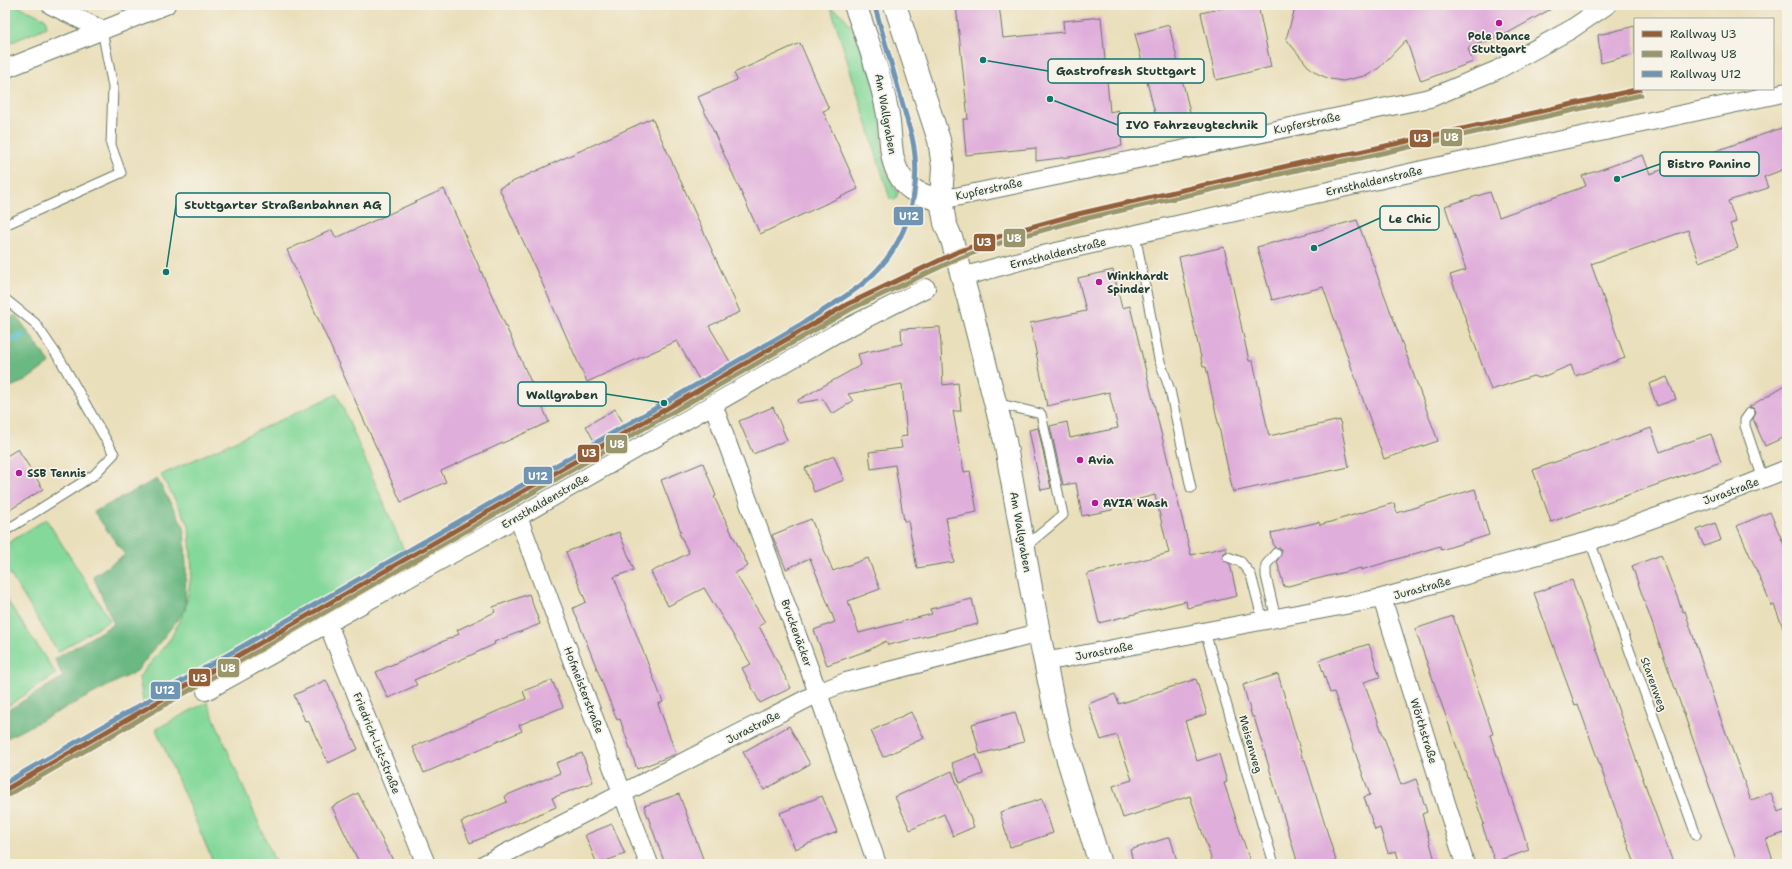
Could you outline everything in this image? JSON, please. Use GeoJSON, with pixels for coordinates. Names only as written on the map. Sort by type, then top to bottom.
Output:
{"type":"FeatureCollection","features":[{"type":"Feature","properties":{"kind":"street"},"geometry":{"type":"LineString","coordinates":[[51,5],[102,30]]}},
{"type":"Feature","properties":{"kind":"street"},"geometry":{"type":"LineString","coordinates":[[5,69],[166,5]]}},
{"type":"Feature","properties":{"kind":"street","name":"Am Wallgraben"},"geometry":{"type":"LineString","coordinates":[[855,5],[879,71],[888,113],[896,169],[908,186],[921,195],[940,200]]}},
{"type":"Feature","properties":{"kind":"street","name":"Am Wallgraben"},"geometry":{"type":"LineString","coordinates":[[895,5],[939,140],[943,167],[940,200],[945,223],[962,277],[1005,441],[1044,662],[1060,734],[1100,864]]}},
{"type":"Feature","properties":{"kind":"street","name":"Kupferstraße"},"geometry":{"type":"LineString","coordinates":[[940,200],[1430,98],[1497,70],[1570,30],[1607,5]]}},
{"type":"Feature","properties":{"kind":"street","name":"Ernsthaldenstraße"},"geometry":{"type":"LineString","coordinates":[[962,277],[1034,257],[1135,234],[1787,92]]}},
{"type":"Feature","properties":{"kind":"street","name":"Ernsthaldenstraße"},"geometry":{"type":"LineString","coordinates":[[206,691],[518,517],[835,334],[926,288]]}},
{"type":"Feature","properties":{"kind":"street","name":"Bruckenäcker"},"geometry":{"type":"LineString","coordinates":[[714,404],[878,864]]}},
{"type":"Feature","properties":{"kind":"street","name":"Jurastraße"},"geometry":{"type":"LineString","coordinates":[[1044,662],[1382,598],[1590,541],[1762,479],[1786,473]]}},
{"type":"Feature","properties":{"kind":"street","name":"Hofmeisterstraße"},"geometry":{"type":"LineString","coordinates":[[518,517],[624,794],[649,864]]}},
{"type":"Feature","properties":{"kind":"street","name":"Wörthstraße"},"geometry":{"type":"LineString","coordinates":[[1382,598],[1465,864]]}},
{"type":"Feature","properties":{"kind":"street","name":"Friedrich-List-Straße"},"geometry":{"type":"LineString","coordinates":[[328,622],[426,864]]}},
{"type":"Feature","properties":{"kind":"street","name":"Jurastraße"},"geometry":{"type":"LineString","coordinates":[[485,864],[624,794],[818,693],[846,682],[1039,633]]}},
{"type":"Feature","properties":{"kind":"lane"},"geometry":{"type":"LineString","coordinates":[[5,225],[121,172],[111,145],[113,87],[102,30]]}},
{"type":"Feature","properties":{"kind":"lane"},"geometry":{"type":"LineString","coordinates":[[1135,234],[1159,359],[1170,390],[1191,488]]}},
{"type":"Feature","properties":{"kind":"lane"},"geometry":{"type":"LineString","coordinates":[[5,299],[35,323],[60,361],[114,454],[94,475],[5,531]]}},
{"type":"Feature","properties":{"kind":"lane"},"geometry":{"type":"LineString","coordinates":[[996,402],[1041,414],[1063,515],[1024,548]]}},
{"type":"Feature","properties":{"kind":"lane"},"geometry":{"type":"LineString","coordinates":[[1750,413],[1745,420],[1745,426],[1762,479]]}},
{"type":"Feature","properties":{"kind":"lane","name":"Starenweg"},"geometry":{"type":"LineString","coordinates":[[1590,541],[1696,835]]}},
{"type":"Feature","properties":{"kind":"lane"},"geometry":{"type":"LineString","coordinates":[[1269,620],[1266,565],[1276,553]]}},
{"type":"Feature","properties":{"kind":"lane"},"geometry":{"type":"LineString","coordinates":[[1228,557],[1241,562],[1251,575],[1269,620]]}},
{"type":"Feature","properties":{"kind":"lane","name":"Meisenweg"},"geometry":{"type":"LineString","coordinates":[[1205,632],[1274,864]]}},
{"type":"Feature","properties":{"kind":"green space"},"geometry":{"type":"Polygon","coordinates":[[[5,5],[16,5],[46,19],[47,27],[5,45],[5,5]]]}},
{"type":"Feature","properties":{"kind":"green space"},"geometry":{"type":"Polygon","coordinates":[[[831,8],[840,13],[849,23],[860,45],[875,86],[880,105],[882,151],[887,173],[891,183],[898,193],[895,200],[890,199],[831,8]]]}},
{"type":"Feature","properties":{"kind":"green space"},"geometry":{"type":"Polygon","coordinates":[[[16,315],[50,363],[25,381],[5,389],[5,320],[16,315]]]}},
{"type":"Feature","properties":{"kind":"green space"},"geometry":{"type":"Polygon","coordinates":[[[337,394],[406,555],[144,706],[139,677],[171,638],[185,610],[192,571],[189,525],[161,475],[337,394]]]}},
{"type":"Feature","properties":{"kind":"green space"},"geometry":{"type":"Polygon","coordinates":[[[157,479],[184,527],[186,569],[185,610],[137,671],[5,739],[5,712],[63,677],[55,659],[114,624],[93,576],[125,555],[94,512],[157,479]]]}},
{"type":"Feature","properties":{"kind":"green space"},"geometry":{"type":"Polygon","coordinates":[[[46,519],[110,620],[58,652],[5,566],[5,545],[46,519]]]}},
{"type":"Feature","properties":{"kind":"green space"},"geometry":{"type":"Polygon","coordinates":[[[5,597],[56,674],[5,708],[5,597]]]}},
{"type":"Feature","properties":{"kind":"green space"},"geometry":{"type":"Polygon","coordinates":[[[207,702],[276,864],[214,864],[156,729],[207,702]]]}},
{"type":"Feature","properties":{"kind":"building"},"geometry":{"type":"Polygon","coordinates":[[[956,5],[999,5],[1003,38],[1064,32],[1063,21],[1101,17],[1110,112],[1118,110],[1122,146],[1077,156],[1036,161],[1036,148],[966,155],[963,119],[968,119],[956,5]]]}},
{"type":"Feature","properties":{"kind":"building"},"geometry":{"type":"Polygon","coordinates":[[[1236,5],[1258,5],[1271,67],[1216,80],[1201,13],[1236,5]]]}},
{"type":"Feature","properties":{"kind":"building"},"geometry":{"type":"Polygon","coordinates":[[[1296,5],[1558,5],[1506,34],[1468,48],[1473,62],[1421,81],[1406,40],[1379,68],[1368,75],[1343,81],[1330,79],[1318,74],[1308,66],[1286,39],[1296,5]]]}},
{"type":"Feature","properties":{"kind":"building"},"geometry":{"type":"Polygon","coordinates":[[[1169,25],[1193,125],[1160,133],[1135,34],[1169,25]]]}},
{"type":"Feature","properties":{"kind":"building"},"geometry":{"type":"Polygon","coordinates":[[[1634,26],[1634,54],[1601,63],[1598,35],[1634,26]]]}},
{"type":"Feature","properties":{"kind":"building"},"geometry":{"type":"Polygon","coordinates":[[[800,43],[829,109],[823,111],[858,189],[760,234],[698,97],[737,80],[734,73],[800,43]]]}},
{"type":"Feature","properties":{"kind":"building"},"geometry":{"type":"Polygon","coordinates":[[[652,118],[740,312],[709,326],[739,377],[708,395],[677,341],[587,382],[499,188],[652,118]]]}},
{"type":"Feature","properties":{"kind":"building"},"geometry":{"type":"Polygon","coordinates":[[[1787,126],[1787,168],[1764,177],[1768,188],[1728,201],[1736,222],[1730,224],[1738,248],[1699,262],[1688,230],[1591,264],[1625,358],[1575,376],[1571,365],[1540,378],[1533,376],[1491,390],[1450,275],[1466,270],[1445,206],[1490,192],[1499,217],[1586,186],[1582,176],[1643,155],[1650,174],[1787,126]]]}},
{"type":"Feature","properties":{"kind":"building"},"geometry":{"type":"Polygon","coordinates":[[[444,189],[549,422],[441,471],[446,482],[401,502],[287,250],[332,230],[336,238],[444,189]]]}},
{"type":"Feature","properties":{"kind":"building"},"geometry":{"type":"Polygon","coordinates":[[[1357,220],[1438,441],[1384,459],[1323,287],[1272,300],[1257,247],[1357,220]]]}},
{"type":"Feature","properties":{"kind":"building"},"geometry":{"type":"Polygon","coordinates":[[[1224,247],[1249,361],[1253,361],[1269,436],[1340,420],[1349,467],[1233,492],[1206,367],[1203,367],[1179,257],[1224,247]]]}},
{"type":"Feature","properties":{"kind":"building"},"geometry":{"type":"Polygon","coordinates":[[[1113,270],[1122,308],[1130,306],[1191,555],[1226,547],[1227,551],[1223,554],[1222,558],[1230,564],[1237,596],[1187,608],[1186,601],[1099,623],[1087,574],[1169,553],[1155,495],[1112,506],[1112,510],[1082,516],[1076,483],[1063,485],[1050,426],[1067,422],[1070,438],[1118,428],[1109,392],[1047,406],[1030,323],[1086,311],[1078,278],[1113,270]]]}},
{"type":"Feature","properties":{"kind":"building"},"geometry":{"type":"Polygon","coordinates":[[[940,327],[943,385],[958,383],[961,411],[953,411],[964,472],[970,471],[977,512],[946,518],[954,562],[917,568],[908,521],[904,521],[895,465],[871,469],[869,452],[902,448],[900,437],[907,436],[902,384],[848,394],[853,401],[832,414],[823,399],[799,403],[798,400],[861,365],[858,354],[902,344],[901,329],[940,327]]]}},
{"type":"Feature","properties":{"kind":"building"},"geometry":{"type":"Polygon","coordinates":[[[1667,377],[1676,399],[1657,406],[1649,384],[1667,377]]]}},
{"type":"Feature","properties":{"kind":"building"},"geometry":{"type":"Polygon","coordinates":[[[1787,384],[1787,436],[1765,446],[1753,419],[1756,411],[1749,407],[1787,384]]]}},
{"type":"Feature","properties":{"kind":"building"},"geometry":{"type":"Polygon","coordinates":[[[773,407],[787,440],[753,454],[739,421],[773,407]]]}},
{"type":"Feature","properties":{"kind":"building"},"geometry":{"type":"Polygon","coordinates":[[[615,409],[633,439],[602,456],[586,426],[615,409]]]}},
{"type":"Feature","properties":{"kind":"building"},"geometry":{"type":"Polygon","coordinates":[[[1038,428],[1051,488],[1041,490],[1029,430],[1038,428]]]}},
{"type":"Feature","properties":{"kind":"building"},"geometry":{"type":"Polygon","coordinates":[[[1651,428],[1660,452],[1711,434],[1721,462],[1551,522],[1533,470],[1651,428]]]}},
{"type":"Feature","properties":{"kind":"building","name":"SSB Tennis"},"geometry":{"type":"Polygon","coordinates":[[[18,449],[43,489],[5,513],[5,457],[18,449]]]}},
{"type":"Feature","properties":{"kind":"building"},"geometry":{"type":"Polygon","coordinates":[[[834,456],[844,480],[814,492],[805,468],[834,456]]]}},
{"type":"Feature","properties":{"kind":"building"},"geometry":{"type":"Polygon","coordinates":[[[703,463],[716,496],[714,497],[748,566],[735,573],[765,622],[759,626],[791,688],[760,703],[742,668],[751,664],[704,588],[668,606],[651,572],[689,553],[679,533],[681,532],[661,480],[703,463]]]}},
{"type":"Feature","properties":{"kind":"building"},"geometry":{"type":"Polygon","coordinates":[[[1475,489],[1489,535],[1441,550],[1440,546],[1361,570],[1361,568],[1284,587],[1277,561],[1282,551],[1280,548],[1274,547],[1271,533],[1319,522],[1320,525],[1394,503],[1397,513],[1475,489]]]}},
{"type":"Feature","properties":{"kind":"building"},"geometry":{"type":"Polygon","coordinates":[[[1770,512],[1787,552],[1786,635],[1774,605],[1772,606],[1737,526],[1770,512]]]}},
{"type":"Feature","properties":{"kind":"building"},"geometry":{"type":"Polygon","coordinates":[[[811,519],[833,571],[868,558],[880,589],[848,601],[859,633],[932,614],[930,609],[972,599],[978,624],[888,645],[886,641],[869,650],[827,665],[814,630],[835,622],[810,558],[786,569],[772,535],[811,519]]]}},
{"type":"Feature","properties":{"kind":"building"},"geometry":{"type":"Polygon","coordinates":[[[1715,523],[1721,540],[1704,546],[1697,530],[1715,523]]]}},
{"type":"Feature","properties":{"kind":"building"},"geometry":{"type":"Polygon","coordinates":[[[619,532],[634,570],[614,577],[663,702],[658,704],[676,754],[637,769],[620,719],[617,720],[573,608],[586,602],[566,552],[619,532]]]}},
{"type":"Feature","properties":{"kind":"building"},"geometry":{"type":"Polygon","coordinates":[[[1661,555],[1683,612],[1685,611],[1716,706],[1751,800],[1771,793],[1778,812],[1787,809],[1787,832],[1766,839],[1774,864],[1738,864],[1721,819],[1632,566],[1661,555]]]}},
{"type":"Feature","properties":{"kind":"building"},"geometry":{"type":"Polygon","coordinates":[[[1572,580],[1672,860],[1662,864],[1635,864],[1578,704],[1575,705],[1534,593],[1572,580]]]}},
{"type":"Feature","properties":{"kind":"building"},"geometry":{"type":"Polygon","coordinates":[[[529,594],[540,624],[494,642],[495,644],[414,680],[417,685],[388,698],[376,672],[459,634],[457,630],[495,612],[493,607],[529,594]]]}},
{"type":"Feature","properties":{"kind":"building"},"geometry":{"type":"Polygon","coordinates":[[[1453,616],[1493,734],[1490,735],[1529,850],[1495,862],[1482,825],[1484,824],[1415,629],[1453,616]]]}},
{"type":"Feature","properties":{"kind":"building"},"geometry":{"type":"Polygon","coordinates":[[[1369,644],[1380,677],[1364,682],[1401,785],[1416,779],[1427,812],[1422,814],[1436,864],[1400,864],[1396,851],[1388,853],[1380,828],[1375,830],[1364,797],[1370,795],[1334,692],[1330,693],[1319,660],[1369,644]]]}},
{"type":"Feature","properties":{"kind":"building"},"geometry":{"type":"Polygon","coordinates":[[[1278,674],[1303,760],[1305,760],[1337,864],[1298,864],[1254,717],[1252,717],[1243,685],[1278,674]]]}},
{"type":"Feature","properties":{"kind":"building"},"geometry":{"type":"Polygon","coordinates":[[[1196,679],[1207,714],[1185,721],[1197,761],[1219,754],[1227,782],[1224,783],[1251,864],[1213,864],[1190,796],[1123,818],[1113,786],[1132,780],[1117,735],[1101,740],[1088,704],[1115,694],[1119,704],[1196,679]]]}},
{"type":"Feature","properties":{"kind":"building"},"geometry":{"type":"Polygon","coordinates":[[[326,680],[358,749],[328,763],[308,720],[305,721],[294,695],[326,680]]]}},
{"type":"Feature","properties":{"kind":"building"},"geometry":{"type":"Polygon","coordinates":[[[552,680],[563,707],[519,725],[522,731],[424,773],[413,747],[526,699],[523,691],[552,680]]]}},
{"type":"Feature","properties":{"kind":"building"},"geometry":{"type":"Polygon","coordinates":[[[911,712],[924,738],[883,757],[871,731],[911,712]]]}},
{"type":"Feature","properties":{"kind":"building"},"geometry":{"type":"Polygon","coordinates":[[[1015,712],[1024,742],[980,754],[972,724],[1015,712]]]}},
{"type":"Feature","properties":{"kind":"building"},"geometry":{"type":"Polygon","coordinates":[[[789,726],[810,764],[764,790],[743,752],[789,726]]]}},
{"type":"Feature","properties":{"kind":"building"},"geometry":{"type":"Polygon","coordinates":[[[582,753],[593,782],[552,798],[556,807],[470,843],[461,822],[507,802],[505,796],[560,773],[556,763],[582,753]]]}},
{"type":"Feature","properties":{"kind":"building"},"geometry":{"type":"Polygon","coordinates":[[[976,754],[983,774],[960,783],[952,763],[976,754]]]}},
{"type":"Feature","properties":{"kind":"building"},"geometry":{"type":"Polygon","coordinates":[[[952,771],[974,827],[953,836],[944,814],[910,830],[895,797],[952,771]]]}},
{"type":"Feature","properties":{"kind":"building"},"geometry":{"type":"Polygon","coordinates":[[[358,793],[395,864],[360,864],[332,807],[358,793]]]}},
{"type":"Feature","properties":{"kind":"building"},"geometry":{"type":"Polygon","coordinates":[[[679,794],[705,864],[665,864],[644,806],[679,794]]]}},
{"type":"Feature","properties":{"kind":"building"},"geometry":{"type":"Polygon","coordinates":[[[822,796],[837,832],[795,849],[780,813],[822,796]]]}},
{"type":"Feature","properties":{"kind":"building"},"geometry":{"type":"Polygon","coordinates":[[[1042,799],[1053,833],[1010,847],[1000,812],[1042,799]]]}},
{"type":"Feature","properties":{"kind":"building"},"geometry":{"type":"Polygon","coordinates":[[[612,824],[625,854],[597,864],[585,835],[612,824]]]}},
{"type":"Feature","properties":{"kind":"building"},"geometry":{"type":"Polygon","coordinates":[[[1170,837],[1178,864],[1134,864],[1130,850],[1170,837]]]}},
{"type":"Feature","properties":{"kind":"waterway"},"geometry":{"type":"LineString","coordinates":[[5,341],[22,336]]}},
{"type":"Feature","properties":{"kind":"rail line","name":"U12"},"geometry":{"type":"LineString","coordinates":[[5,783],[800,325],[839,301],[877,271],[890,255],[908,218],[913,199],[915,158],[912,137],[875,7]]}},
{"type":"Feature","properties":{"kind":"rail line","name":"U3"},"geometry":{"type":"LineString","coordinates":[[5,790],[848,304],[955,253],[1009,233],[1078,214],[1305,162],[1359,152],[1636,90]]}},
{"type":"Feature","properties":{"kind":"rail line","name":"U8"},"geometry":{"type":"LineString","coordinates":[[8,795],[851,309],[957,259],[1011,239],[1079,220],[1306,168],[1360,158],[1641,95]]}},
{"type":"Feature","properties":{"kind":"place","name":"Pole Dance Stuttgart"},"geometry":{"type":"Point","coordinates":[1499,23]}},
{"type":"Feature","properties":{"kind":"place","name":"Gastrofresh Stuttgart"},"geometry":{"type":"Point","coordinates":[983,60]}},
{"type":"Feature","properties":{"kind":"place","name":"IVO Fahrzeugtechnik"},"geometry":{"type":"Point","coordinates":[1050,99]}},
{"type":"Feature","properties":{"kind":"place","name":"Bistro Panino"},"geometry":{"type":"Point","coordinates":[1617,179]}},
{"type":"Feature","properties":{"kind":"place","name":"Le Chic"},"geometry":{"type":"Point","coordinates":[1314,248]}},
{"type":"Feature","properties":{"kind":"place","name":"Stuttgarter Straßenbahnen AG"},"geometry":{"type":"Point","coordinates":[166,272]}},
{"type":"Feature","properties":{"kind":"place","name":"Winkhardt Spinder"},"geometry":{"type":"Point","coordinates":[1099,282]}},
{"type":"Feature","properties":{"kind":"place","name":"Wallgraben"},"geometry":{"type":"Point","coordinates":[664,403]}},
{"type":"Feature","properties":{"kind":"place","name":"Avia"},"geometry":{"type":"Point","coordinates":[1080,460]}},
{"type":"Feature","properties":{"kind":"place","name":"SSB Tennis"},"geometry":{"type":"Point","coordinates":[19,473]}},
{"type":"Feature","properties":{"kind":"place","name":"AVIA Wash"},"geometry":{"type":"Point","coordinates":[1095,503]}}]}
